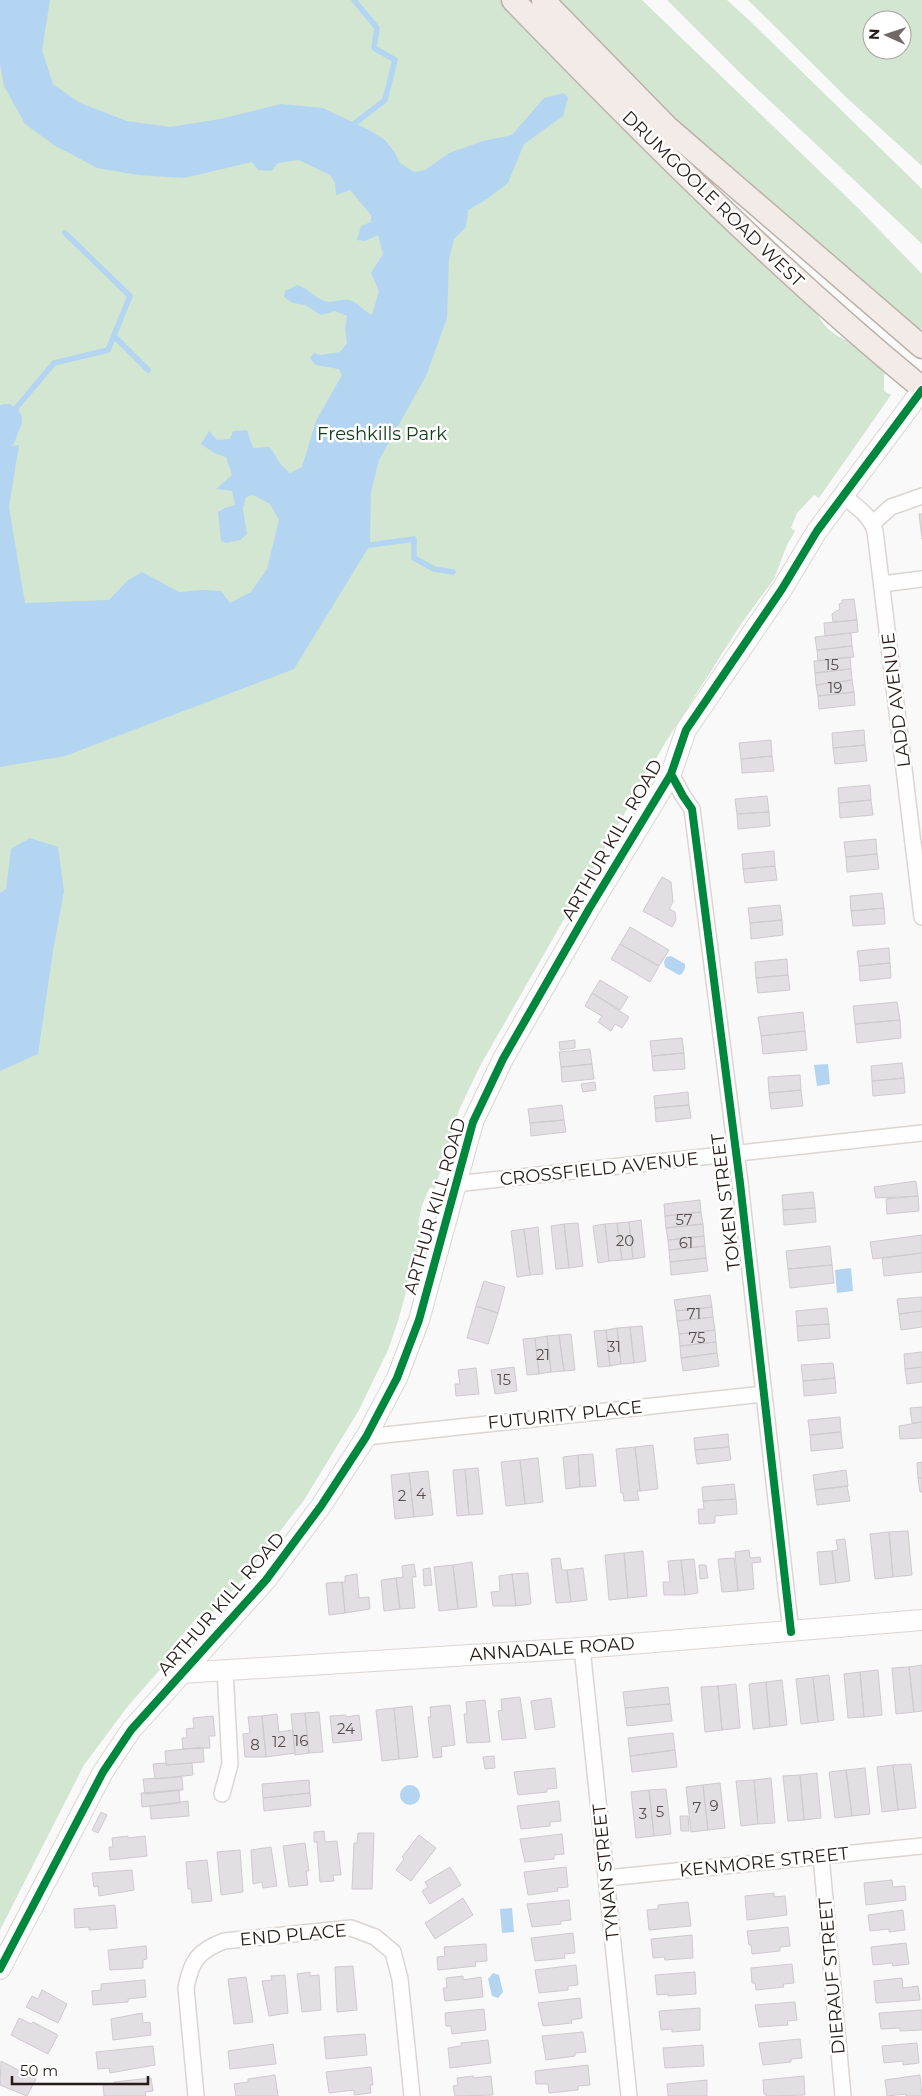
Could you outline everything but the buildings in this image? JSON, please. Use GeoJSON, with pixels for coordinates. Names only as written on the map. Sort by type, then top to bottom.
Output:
{"type":"FeatureCollection","features":[{"type":"Feature","properties":{"kind":"main road","name":"DRUMGOOLE ROAD WEST"},"geometry":{"type":"LineString","coordinates":[[513,0],[616,106],[759,245],[922,389]]}},
{"type":"Feature","properties":{"kind":"main road","name":"DRUMGOOLE ROAD WEST"},"geometry":{"type":"LineString","coordinates":[[543,0],[667,126],[922,347]]}},
{"type":"Feature","properties":{"kind":"street","name":"ARTHUR KILL ROAD"},"geometry":{"type":"LineString","coordinates":[[0,1969],[103,1772],[131,1730],[266,1580],[321,1506],[366,1437],[397,1378],[419,1320],[473,1122],[503,1059],[589,909],[671,774],[686,730],[782,588],[817,531],[922,389]]}},
{"type":"Feature","properties":{"kind":"street"},"geometry":{"type":"LineString","coordinates":[[843,496],[873,523],[891,507],[922,496]]}},
{"type":"Feature","properties":{"kind":"street","name":"LADD AVENUE"},"geometry":{"type":"LineString","coordinates":[[873,523],[922,917]]}},
{"type":"Feature","properties":{"kind":"street"},"geometry":{"type":"LineString","coordinates":[[882,584],[922,579]]}},
{"type":"Feature","properties":{"kind":"street","name":"TOKEN STREET"},"geometry":{"type":"LineString","coordinates":[[671,774],[692,809],[736,1155],[791,1632]]}},
{"type":"Feature","properties":{"kind":"street","name":"CROSSFIELD AVENUE"},"geometry":{"type":"LineString","coordinates":[[455,1184],[736,1155],[922,1133]]}},
{"type":"Feature","properties":{"kind":"street","name":"FUTURITY PLACE"},"geometry":{"type":"LineString","coordinates":[[366,1437],[764,1394]]}},
{"type":"Feature","properties":{"kind":"street","name":"ANNADALE ROAD"},"geometry":{"type":"LineString","coordinates":[[181,1673],[582,1648],[922,1620]]}},
{"type":"Feature","properties":{"kind":"street","name":"TYNAN STREET"},"geometry":{"type":"LineString","coordinates":[[582,1648],[629,2096]]}},
{"type":"Feature","properties":{"kind":"street"},"geometry":{"type":"LineString","coordinates":[[222,1794],[230,1764],[225,1670]]}},
{"type":"Feature","properties":{"kind":"street","name":"KENMORE STREET"},"geometry":{"type":"LineString","coordinates":[[607,1878],[922,1846]]}},
{"type":"Feature","properties":{"kind":"street","name":"DIERAUF STREET"},"geometry":{"type":"LineString","coordinates":[[821,1856],[843,2096]]}},
{"type":"Feature","properties":{"kind":"street","name":"END PLACE"},"geometry":{"type":"LineString","coordinates":[[196,2096],[186,1988],[189,1972],[196,1958],[208,1947],[224,1941],[351,1928],[376,1937],[392,1952],[400,1979],[412,2096]]}},
{"type":"Feature","properties":{"kind":"green space","name":"Freshkills Park"},"geometry":{"type":"Polygon","coordinates":[[[0,0],[502,0],[819,310],[817,314],[829,330],[846,340],[849,337],[888,371],[884,375],[884,391],[891,395],[819,498],[814,495],[797,513],[791,528],[795,531],[787,545],[774,579],[741,624],[665,743],[480,1066],[459,1110],[435,1189],[430,1187],[422,1205],[418,1225],[424,1227],[398,1321],[388,1350],[359,1410],[304,1500],[245,1577],[204,1622],[198,1616],[174,1645],[173,1655],[128,1706],[84,1765],[0,1930],[0,0]]]}},
{"type":"Feature","properties":{"kind":"green space"},"geometry":{"type":"Polygon","coordinates":[[[559,0],[642,0],[858,208],[922,274],[922,328],[919,330],[714,154],[658,103],[559,0]]]}},
{"type":"Feature","properties":{"kind":"green space"},"geometry":{"type":"Polygon","coordinates":[[[667,0],[727,0],[751,22],[922,189],[922,244],[738,71],[667,0]]]}},
{"type":"Feature","properties":{"kind":"green space"},"geometry":{"type":"Polygon","coordinates":[[[748,0],[922,0],[922,166],[848,99],[748,0]]]}},
{"type":"Feature","properties":{"kind":"water"},"geometry":{"type":"Polygon","coordinates":[[[0,0],[50,0],[42,50],[53,84],[80,103],[127,121],[170,127],[220,119],[281,104],[323,108],[369,130],[385,140],[400,163],[414,172],[425,170],[449,153],[483,141],[512,135],[544,98],[564,93],[568,98],[563,116],[524,144],[508,183],[487,199],[468,210],[466,227],[454,239],[449,259],[447,318],[426,376],[379,460],[371,492],[370,545],[294,669],[65,756],[0,767],[0,447],[19,445],[9,507],[25,603],[109,600],[127,581],[142,572],[179,592],[221,591],[230,603],[251,592],[267,569],[279,520],[270,504],[253,495],[246,497],[243,509],[247,534],[240,540],[226,543],[221,541],[218,512],[235,505],[232,491],[216,489],[232,475],[226,457],[214,453],[201,444],[209,431],[217,440],[230,439],[233,431],[247,430],[253,448],[270,447],[281,465],[290,473],[302,467],[316,421],[342,375],[339,369],[315,365],[310,358],[314,353],[321,355],[340,352],[347,343],[345,329],[347,316],[335,311],[321,315],[305,305],[293,303],[284,297],[285,291],[297,285],[325,301],[352,301],[372,315],[379,291],[371,273],[383,254],[378,235],[365,241],[357,240],[361,226],[371,222],[371,215],[350,190],[336,195],[335,183],[330,175],[299,160],[278,163],[271,171],[258,170],[252,162],[184,178],[138,175],[97,168],[54,145],[25,124],[4,86],[0,64],[0,0]]]}},
{"type":"Feature","properties":{"kind":"water"},"geometry":{"type":"Polygon","coordinates":[[[30,838],[58,847],[64,891],[38,1054],[0,1071],[0,893],[6,889],[11,849],[30,838]]]}},
{"type":"Feature","properties":{"kind":"water"},"geometry":{"type":"Polygon","coordinates":[[[671,956],[685,964],[682,974],[679,975],[665,967],[666,957],[671,956]]]}},
{"type":"Feature","properties":{"kind":"water"},"geometry":{"type":"Polygon","coordinates":[[[828,1064],[830,1084],[817,1086],[814,1065],[828,1064]]]}},
{"type":"Feature","properties":{"kind":"water"},"geometry":{"type":"Polygon","coordinates":[[[851,1268],[853,1291],[837,1293],[835,1270],[851,1268]]]}},
{"type":"Feature","properties":{"kind":"water"},"geometry":{"type":"Polygon","coordinates":[[[410,1785],[417,1788],[420,1795],[417,1802],[410,1805],[403,1802],[400,1795],[403,1788],[410,1785]]]}},
{"type":"Feature","properties":{"kind":"water"},"geometry":{"type":"Polygon","coordinates":[[[512,1908],[514,1932],[502,1933],[500,1909],[512,1908]]]}},
{"type":"Feature","properties":{"kind":"water"},"geometry":{"type":"Polygon","coordinates":[[[493,1973],[499,1975],[503,1992],[498,1998],[492,1996],[488,1979],[493,1973]]]}},
{"type":"Feature","properties":{"kind":"waterway"},"geometry":{"type":"LineString","coordinates":[[350,127],[385,100],[395,60],[374,48],[377,28],[354,0]]}},
{"type":"Feature","properties":{"kind":"waterway"},"geometry":{"type":"LineString","coordinates":[[0,416],[6,420],[54,363],[108,350],[130,296],[65,233]]}},
{"type":"Feature","properties":{"kind":"waterway"},"geometry":{"type":"LineString","coordinates":[[114,336],[148,370]]}},
{"type":"Feature","properties":{"kind":"waterway"},"geometry":{"type":"LineString","coordinates":[[0,435],[6,420]]}},
{"type":"Feature","properties":{"kind":"waterway"},"geometry":{"type":"LineString","coordinates":[[370,545],[414,539],[414,558],[434,569],[453,572]]}},
{"type":"Feature","properties":{"kind":"cycle path"},"geometry":{"type":"LineString","coordinates":[[0,1969],[103,1772],[131,1730],[266,1580],[321,1506],[366,1437],[397,1378],[419,1320],[473,1122],[503,1059],[589,909],[671,774],[686,730],[782,589],[817,531],[922,390]]}},
{"type":"Feature","properties":{"kind":"cycle path"},"geometry":{"type":"LineString","coordinates":[[671,774],[692,809],[740,1183],[791,1632]]}}]}
